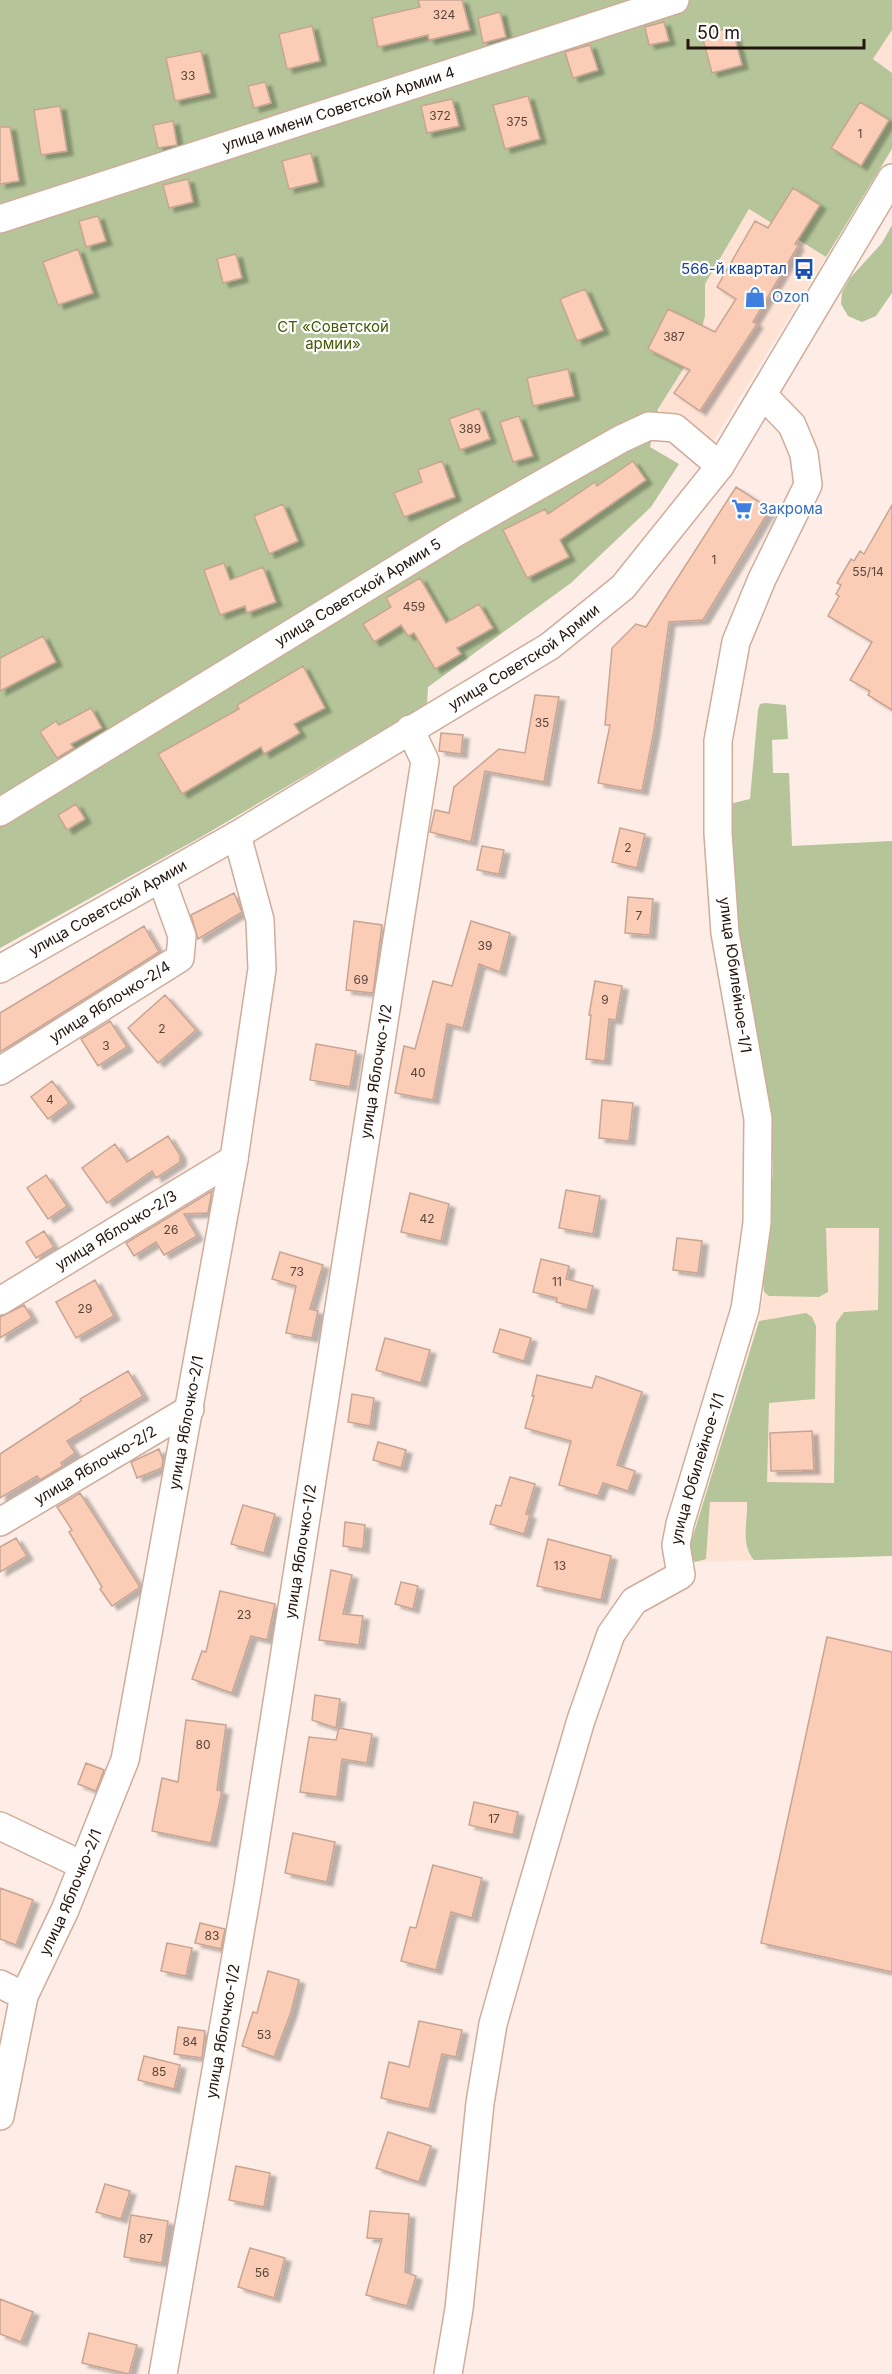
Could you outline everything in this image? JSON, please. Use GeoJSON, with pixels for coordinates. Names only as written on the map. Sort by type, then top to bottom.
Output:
{"type":"FeatureCollection","features":[{"type":"Feature","properties":{"kind":"street","name":"улица имени Советской Армии 4"},"geometry":{"type":"LineString","coordinates":[[0,219],[675,0]]}},
{"type":"Feature","properties":{"kind":"street","name":"улица Советской Армии"},"geometry":{"type":"LineString","coordinates":[[0,969],[237,835],[550,646],[623,587],[720,466],[892,178]]}},
{"type":"Feature","properties":{"kind":"street","name":"улица Юбилейное-1/1"},"geometry":{"type":"LineString","coordinates":[[448,2374],[459,2309],[480,2103],[494,2024],[581,1720],[611,1634],[634,1601],[681,1575],[676,1545],[680,1524],[745,1309],[757,1223],[758,1119],[725,933],[718,833],[718,741],[736,642],[762,579],[808,485],[804,454],[792,425],[762,394]]}},
{"type":"Feature","properties":{"kind":"street","name":"улица Советской Армии 5"},"geometry":{"type":"LineString","coordinates":[[0,812],[457,532],[621,439],[649,426],[675,428],[720,466]]}},
{"type":"Feature","properties":{"kind":"street","name":"улица Яблочко-1/2"},"geometry":{"type":"LineString","coordinates":[[163,2374],[250,1875],[425,761],[410,729]]}},
{"type":"Feature","properties":{"kind":"street","name":"улица Яблочко-2/1"},"geometry":{"type":"LineString","coordinates":[[0,2116],[24,1995],[65,1910],[126,1760],[234,1159],[262,969],[260,920],[237,835]]}},
{"type":"Feature","properties":{"kind":"street","name":"улица Яблочко-2/4"},"geometry":{"type":"LineString","coordinates":[[0,1071],[180,958],[182,936],[161,878]]}},
{"type":"Feature","properties":{"kind":"street","name":"улица Яблочко-2/3"},"geometry":{"type":"LineString","coordinates":[[0,1301],[234,1159]]}},
{"type":"Feature","properties":{"kind":"street","name":"улица Яблочко-2/2"},"geometry":{"type":"LineString","coordinates":[[0,1522],[190,1409]]}},
{"type":"Feature","properties":{"kind":"street"},"geometry":{"type":"LineString","coordinates":[[0,1826],[82,1865]]}},
{"type":"Feature","properties":{"kind":"street"},"geometry":{"type":"LineString","coordinates":[[0,1984],[24,1995]]}},
{"type":"Feature","properties":{"kind":"shaded area"},"geometry":{"type":"Polygon","coordinates":[[[892,30],[892,73],[873,59],[892,30]]]}},
{"type":"Feature","properties":{"kind":"shaded area"},"geometry":{"type":"Polygon","coordinates":[[[749,209],[826,257],[710,446],[658,409],[696,347],[705,316],[705,284],[749,209]]]}},
{"type":"Feature","properties":{"kind":"shaded area"},"geometry":{"type":"Polygon","coordinates":[[[826,1227],[879,1228],[876,1508],[863,1557],[695,1562],[691,1558],[759,1321],[764,1292],[769,1296],[819,1297],[828,1293],[826,1227]]]}},
{"type":"Feature","properties":{"kind":"green space","name":"СТ «Советской армии»"},"geometry":{"type":"Polygon","coordinates":[[[0,0],[892,0],[892,30],[873,59],[892,73],[892,149],[826,257],[749,209],[705,284],[705,316],[697,347],[658,409],[650,447],[679,464],[651,507],[571,583],[428,687],[427,704],[201,837],[0,948],[0,0]]]}},
{"type":"Feature","properties":{"kind":"green space"},"geometry":{"type":"Polygon","coordinates":[[[892,225],[892,293],[876,316],[862,322],[848,316],[841,304],[842,292],[850,278],[882,243],[892,225]]]}},
{"type":"Feature","properties":{"kind":"green space"},"geometry":{"type":"Polygon","coordinates":[[[760,704],[786,705],[788,739],[772,740],[773,773],[789,773],[792,846],[892,841],[892,1556],[754,1560],[746,1540],[747,1502],[710,1502],[706,1559],[695,1562],[691,1558],[689,1549],[759,1321],[806,1313],[812,1317],[816,1326],[815,1399],[769,1403],[767,1482],[834,1483],[836,1323],[844,1312],[878,1310],[879,1228],[826,1228],[828,1292],[819,1297],[769,1296],[764,1292],[773,1167],[769,1110],[741,982],[729,804],[750,799],[758,710],[760,704]]]}},
{"type":"Feature","properties":{"kind":"building"},"geometry":{"type":"Polygon","coordinates":[[[418,0],[462,0],[470,30],[429,40],[428,35],[378,47],[372,18],[420,7],[418,0]]]}},
{"type":"Feature","properties":{"kind":"building"},"geometry":{"type":"Polygon","coordinates":[[[500,12],[506,37],[483,43],[478,18],[500,12]]]}},
{"type":"Feature","properties":{"kind":"building"},"geometry":{"type":"Polygon","coordinates":[[[664,22],[669,41],[649,45],[645,27],[664,22]]]}},
{"type":"Feature","properties":{"kind":"building"},"geometry":{"type":"Polygon","coordinates":[[[312,26],[320,61],[287,69],[279,34],[312,26]]]}},
{"type":"Feature","properties":{"kind":"building"},"geometry":{"type":"Polygon","coordinates":[[[732,27],[742,65],[712,73],[702,35],[732,27]]]}},
{"type":"Feature","properties":{"kind":"building"},"geometry":{"type":"Polygon","coordinates":[[[590,45],[598,70],[573,78],[565,52],[590,45]]]}},
{"type":"Feature","properties":{"kind":"building"},"geometry":{"type":"Polygon","coordinates":[[[201,51],[210,93],[175,101],[166,58],[201,51]]]}},
{"type":"Feature","properties":{"kind":"building"},"geometry":{"type":"Polygon","coordinates":[[[265,82],[271,103],[254,108],[248,86],[265,82]]]}},
{"type":"Feature","properties":{"kind":"building"},"geometry":{"type":"Polygon","coordinates":[[[528,96],[540,139],[505,149],[493,105],[528,96]]]}},
{"type":"Feature","properties":{"kind":"building"},"geometry":{"type":"Polygon","coordinates":[[[452,99],[459,126],[427,133],[421,106],[452,99]]]}},
{"type":"Feature","properties":{"kind":"building"},"geometry":{"type":"Polygon","coordinates":[[[860,102],[889,120],[861,166],[831,148],[860,102]]]}},
{"type":"Feature","properties":{"kind":"building"},"geometry":{"type":"Polygon","coordinates":[[[60,106],[67,151],[41,155],[34,110],[60,106]]]}},
{"type":"Feature","properties":{"kind":"building"},"geometry":{"type":"Polygon","coordinates":[[[173,121],[177,145],[158,148],[153,125],[173,121]]]}},
{"type":"Feature","properties":{"kind":"building"},"geometry":{"type":"Polygon","coordinates":[[[0,127],[10,127],[19,181],[0,184],[0,127]]]}},
{"type":"Feature","properties":{"kind":"building"},"geometry":{"type":"Polygon","coordinates":[[[311,153],[318,182],[289,189],[282,161],[311,153]]]}},
{"type":"Feature","properties":{"kind":"building"},"geometry":{"type":"Polygon","coordinates":[[[188,179],[193,202],[169,208],[163,185],[188,179]]]}},
{"type":"Feature","properties":{"kind":"building"},"geometry":{"type":"Polygon","coordinates":[[[793,188],[820,205],[795,244],[798,246],[753,322],[757,324],[700,411],[674,393],[690,370],[648,349],[668,309],[715,332],[736,299],[717,287],[755,221],[768,228],[793,188]]]}},
{"type":"Feature","properties":{"kind":"building"},"geometry":{"type":"Polygon","coordinates":[[[98,216],[106,241],[86,247],[79,221],[98,216]]]}},
{"type":"Feature","properties":{"kind":"building"},"geometry":{"type":"Polygon","coordinates":[[[78,249],[93,293],[58,305],[43,262],[78,249]]]}},
{"type":"Feature","properties":{"kind":"building"},"geometry":{"type":"Polygon","coordinates":[[[236,254],[242,278],[223,283],[217,259],[236,254]]]}},
{"type":"Feature","properties":{"kind":"building"},"geometry":{"type":"Polygon","coordinates":[[[585,289],[603,330],[577,341],[560,299],[585,289]]]}},
{"type":"Feature","properties":{"kind":"building"},"geometry":{"type":"Polygon","coordinates":[[[568,369],[574,396],[533,406],[527,378],[568,369]]]}},
{"type":"Feature","properties":{"kind":"building"},"geometry":{"type":"Polygon","coordinates":[[[479,408],[490,439],[460,450],[449,419],[479,408]]]}},
{"type":"Feature","properties":{"kind":"building"},"geometry":{"type":"Polygon","coordinates":[[[519,416],[533,456],[513,462],[500,422],[519,416]]]}},
{"type":"Feature","properties":{"kind":"building"},"geometry":{"type":"Polygon","coordinates":[[[442,461],[455,497],[404,517],[394,493],[422,482],[418,470],[442,461]]]}},
{"type":"Feature","properties":{"kind":"building"},"geometry":{"type":"Polygon","coordinates":[[[633,461],[646,480],[560,540],[569,557],[527,578],[503,530],[545,509],[548,514],[595,482],[597,486],[633,461]]]}},
{"type":"Feature","properties":{"kind":"building"},"geometry":{"type":"Polygon","coordinates":[[[736,487],[770,509],[703,620],[669,622],[654,731],[642,791],[598,783],[610,725],[605,725],[612,648],[636,624],[646,627],[736,487]]]}},
{"type":"Feature","properties":{"kind":"building"},"geometry":{"type":"Polygon","coordinates":[[[283,504],[298,541],[269,554],[254,516],[283,504]]]}},
{"type":"Feature","properties":{"kind":"building"},"geometry":{"type":"Polygon","coordinates":[[[892,505],[892,710],[868,695],[870,691],[850,680],[872,642],[828,616],[839,596],[836,594],[841,585],[837,583],[851,559],[854,561],[860,551],[864,554],[892,505]]]}},
{"type":"Feature","properties":{"kind":"building"},"geometry":{"type":"Polygon","coordinates":[[[224,563],[230,580],[263,567],[276,602],[247,613],[245,606],[220,615],[204,570],[224,563]]]}},
{"type":"Feature","properties":{"kind":"building"},"geometry":{"type":"Polygon","coordinates":[[[420,578],[446,623],[479,604],[493,628],[457,648],[461,654],[435,669],[414,633],[408,636],[401,625],[374,642],[363,624],[391,607],[386,598],[420,578]]]}},
{"type":"Feature","properties":{"kind":"building"},"geometry":{"type":"Polygon","coordinates":[[[43,636],[56,662],[0,691],[0,658],[43,636]]]}},
{"type":"Feature","properties":{"kind":"building"},"geometry":{"type":"Polygon","coordinates":[[[303,666],[325,708],[294,724],[300,733],[264,754],[261,747],[182,794],[158,754],[239,709],[237,705],[303,666]]]}},
{"type":"Feature","properties":{"kind":"building"},"geometry":{"type":"Polygon","coordinates":[[[535,695],[559,697],[544,782],[485,771],[471,842],[430,832],[435,810],[449,813],[454,787],[499,749],[525,753],[535,695]]]}},
{"type":"Feature","properties":{"kind":"building"},"geometry":{"type":"Polygon","coordinates":[[[91,708],[102,728],[71,744],[74,748],[57,758],[40,732],[56,721],[59,725],[91,708]]]}},
{"type":"Feature","properties":{"kind":"building"},"geometry":{"type":"Polygon","coordinates":[[[441,733],[463,735],[461,754],[439,751],[441,733]]]}},
{"type":"Feature","properties":{"kind":"building"},"geometry":{"type":"Polygon","coordinates":[[[76,804],[85,819],[67,830],[58,815],[76,804]]]}},
{"type":"Feature","properties":{"kind":"building"},"geometry":{"type":"Polygon","coordinates":[[[620,828],[645,834],[637,868],[612,862],[620,828]]]}},
{"type":"Feature","properties":{"kind":"building"},"geometry":{"type":"Polygon","coordinates":[[[482,846],[504,850],[499,874],[477,870],[482,846]]]}},
{"type":"Feature","properties":{"kind":"building"},"geometry":{"type":"Polygon","coordinates":[[[234,893],[242,912],[198,939],[191,915],[234,893]]]}},
{"type":"Feature","properties":{"kind":"building"},"geometry":{"type":"Polygon","coordinates":[[[628,897],[653,899],[650,935],[625,933],[628,897]]]}},
{"type":"Feature","properties":{"kind":"building"},"geometry":{"type":"Polygon","coordinates":[[[354,921],[382,925],[373,993],[346,990],[354,921]]]}},
{"type":"Feature","properties":{"kind":"building"},"geometry":{"type":"Polygon","coordinates":[[[471,921],[510,933],[500,972],[479,964],[463,1028],[447,1024],[433,1100],[395,1093],[404,1046],[415,1049],[433,981],[452,986],[471,921]]]}},
{"type":"Feature","properties":{"kind":"building"},"geometry":{"type":"Polygon","coordinates":[[[144,926],[159,952],[0,1052],[0,1013],[144,926]]]}},
{"type":"Feature","properties":{"kind":"building"},"geometry":{"type":"Polygon","coordinates":[[[595,981],[622,986],[616,1020],[609,1019],[605,1061],[586,1059],[591,1015],[589,1015],[595,981]]]}},
{"type":"Feature","properties":{"kind":"building"},"geometry":{"type":"Polygon","coordinates":[[[165,995],[196,1030],[158,1063],[128,1028],[165,995]]]}},
{"type":"Feature","properties":{"kind":"building"},"geometry":{"type":"Polygon","coordinates":[[[110,1021],[127,1047],[98,1066],[81,1039],[110,1021]]]}},
{"type":"Feature","properties":{"kind":"building"},"geometry":{"type":"Polygon","coordinates":[[[316,1044],[356,1051],[350,1087],[310,1080],[316,1044]]]}},
{"type":"Feature","properties":{"kind":"building"},"geometry":{"type":"Polygon","coordinates":[[[52,1081],[69,1103],[48,1119],[31,1097],[52,1081]]]}},
{"type":"Feature","properties":{"kind":"building"},"geometry":{"type":"Polygon","coordinates":[[[602,1100],[633,1103],[629,1141],[599,1138],[602,1100]]]}},
{"type":"Feature","properties":{"kind":"building"},"geometry":{"type":"Polygon","coordinates":[[[168,1136],[180,1155],[180,1162],[156,1178],[152,1171],[107,1203],[82,1168],[115,1144],[127,1162],[168,1136]]]}},
{"type":"Feature","properties":{"kind":"building"},"geometry":{"type":"Polygon","coordinates":[[[46,1175],[67,1206],[48,1219],[27,1188],[46,1175]]]}},
{"type":"Feature","properties":{"kind":"building"},"geometry":{"type":"Polygon","coordinates":[[[566,1190],[600,1196],[593,1234],[559,1228],[566,1190]]]}},
{"type":"Feature","properties":{"kind":"building"},"geometry":{"type":"Polygon","coordinates":[[[212,1191],[208,1213],[184,1214],[197,1236],[164,1255],[156,1242],[134,1256],[126,1243],[212,1191]]]}},
{"type":"Feature","properties":{"kind":"building"},"geometry":{"type":"Polygon","coordinates":[[[410,1193],[449,1204],[441,1241],[401,1232],[410,1193]]]}},
{"type":"Feature","properties":{"kind":"building"},"geometry":{"type":"Polygon","coordinates":[[[44,1231],[54,1247],[36,1258],[26,1242],[44,1231]]]}},
{"type":"Feature","properties":{"kind":"building"},"geometry":{"type":"Polygon","coordinates":[[[677,1238],[702,1241],[698,1273],[673,1270],[677,1238]]]}},
{"type":"Feature","properties":{"kind":"building"},"geometry":{"type":"Polygon","coordinates":[[[280,1252],[323,1265],[310,1309],[318,1311],[312,1338],[286,1333],[296,1286],[272,1279],[280,1252]]]}},
{"type":"Feature","properties":{"kind":"building"},"geometry":{"type":"Polygon","coordinates":[[[541,1259],[569,1266],[566,1279],[593,1286],[587,1310],[556,1302],[557,1298],[533,1292],[541,1259]]]}},
{"type":"Feature","properties":{"kind":"building"},"geometry":{"type":"Polygon","coordinates":[[[95,1280],[114,1316],[76,1338],[56,1302],[95,1280]]]}},
{"type":"Feature","properties":{"kind":"building"},"geometry":{"type":"Polygon","coordinates":[[[24,1305],[32,1318],[0,1338],[0,1317],[24,1305]]]}},
{"type":"Feature","properties":{"kind":"building"},"geometry":{"type":"Polygon","coordinates":[[[500,1329],[531,1338],[524,1361],[493,1352],[500,1329]]]}},
{"type":"Feature","properties":{"kind":"building"},"geometry":{"type":"Polygon","coordinates":[[[385,1338],[430,1350],[421,1383],[376,1370],[385,1338]]]}},
{"type":"Feature","properties":{"kind":"building"},"geometry":{"type":"Polygon","coordinates":[[[128,1371],[143,1396],[67,1441],[75,1453],[61,1463],[63,1466],[40,1480],[37,1476],[0,1498],[0,1454],[81,1401],[80,1399],[128,1371]]]}},
{"type":"Feature","properties":{"kind":"building"},"geometry":{"type":"Polygon","coordinates":[[[537,1375],[592,1388],[596,1376],[642,1392],[617,1465],[635,1471],[628,1491],[603,1483],[598,1496],[559,1485],[571,1441],[525,1428],[537,1375]]]}},
{"type":"Feature","properties":{"kind":"building"},"geometry":{"type":"Polygon","coordinates":[[[352,1394],[374,1398],[370,1426],[348,1422],[352,1394]]]}},
{"type":"Feature","properties":{"kind":"building"},"geometry":{"type":"Polygon","coordinates":[[[812,1431],[814,1470],[771,1471],[770,1433],[812,1431]]]}},
{"type":"Feature","properties":{"kind":"building"},"geometry":{"type":"Polygon","coordinates":[[[378,1442],[406,1450],[401,1468],[373,1460],[378,1442]]]}},
{"type":"Feature","properties":{"kind":"building"},"geometry":{"type":"Polygon","coordinates":[[[159,1449],[163,1460],[162,1468],[137,1478],[131,1462],[159,1449]]]}},
{"type":"Feature","properties":{"kind":"building"},"geometry":{"type":"Polygon","coordinates":[[[510,1477],[535,1484],[526,1514],[530,1515],[524,1534],[490,1524],[496,1505],[501,1506],[510,1477]]]}},
{"type":"Feature","properties":{"kind":"building"},"geometry":{"type":"Polygon","coordinates":[[[80,1493],[140,1587],[112,1606],[100,1589],[102,1587],[57,1507],[80,1493]]]}},
{"type":"Feature","properties":{"kind":"building"},"geometry":{"type":"Polygon","coordinates":[[[243,1505],[275,1514],[264,1553],[231,1544],[243,1505]]]}},
{"type":"Feature","properties":{"kind":"building"},"geometry":{"type":"Polygon","coordinates":[[[345,1522],[365,1525],[363,1549],[343,1546],[345,1522]]]}},
{"type":"Feature","properties":{"kind":"building"},"geometry":{"type":"Polygon","coordinates":[[[16,1538],[27,1556],[0,1572],[0,1547],[16,1538]]]}},
{"type":"Feature","properties":{"kind":"building"},"geometry":{"type":"Polygon","coordinates":[[[548,1539],[611,1556],[601,1600],[537,1586],[548,1539]]]}},
{"type":"Feature","properties":{"kind":"building"},"geometry":{"type":"Polygon","coordinates":[[[331,1570],[352,1575],[343,1614],[363,1616],[359,1645],[319,1640],[331,1570]]]}},
{"type":"Feature","properties":{"kind":"building"},"geometry":{"type":"Polygon","coordinates":[[[401,1582],[418,1586],[413,1609],[395,1604],[401,1582]]]}},
{"type":"Feature","properties":{"kind":"building"},"geometry":{"type":"Polygon","coordinates":[[[220,1591],[275,1604],[267,1640],[251,1636],[232,1693],[192,1679],[202,1651],[206,1652],[220,1591]]]}},
{"type":"Feature","properties":{"kind":"building"},"geometry":{"type":"Polygon","coordinates":[[[827,1637],[892,1652],[892,1972],[761,1943],[827,1637]]]}},
{"type":"Feature","properties":{"kind":"building"},"geometry":{"type":"Polygon","coordinates":[[[315,1695],[340,1699],[336,1728],[312,1720],[315,1695]]]}},
{"type":"Feature","properties":{"kind":"building"},"geometry":{"type":"Polygon","coordinates":[[[186,1720],[226,1725],[217,1790],[222,1791],[211,1843],[152,1831],[162,1778],[178,1782],[186,1720]]]}},
{"type":"Feature","properties":{"kind":"building"},"geometry":{"type":"Polygon","coordinates":[[[339,1728],[372,1734],[367,1763],[342,1759],[337,1797],[300,1792],[309,1737],[336,1740],[339,1728]]]}},
{"type":"Feature","properties":{"kind":"building"},"geometry":{"type":"Polygon","coordinates":[[[86,1763],[104,1770],[96,1791],[78,1784],[86,1763]]]}},
{"type":"Feature","properties":{"kind":"building"},"geometry":{"type":"Polygon","coordinates":[[[474,1802],[518,1812],[513,1835],[469,1825],[474,1802]]]}},
{"type":"Feature","properties":{"kind":"building"},"geometry":{"type":"Polygon","coordinates":[[[293,1833],[335,1842],[327,1882],[285,1873],[293,1833]]]}},
{"type":"Feature","properties":{"kind":"building"},"geometry":{"type":"Polygon","coordinates":[[[433,1865],[482,1878],[472,1918],[451,1912],[436,1970],[401,1961],[410,1927],[416,1928],[433,1865]]]}},
{"type":"Feature","properties":{"kind":"building"},"geometry":{"type":"Polygon","coordinates":[[[0,1888],[33,1900],[16,1945],[0,1939],[0,1888]]]}},
{"type":"Feature","properties":{"kind":"building"},"geometry":{"type":"Polygon","coordinates":[[[200,1923],[225,1929],[221,1949],[195,1943],[200,1923]]]}},
{"type":"Feature","properties":{"kind":"building"},"geometry":{"type":"Polygon","coordinates":[[[167,1943],[192,1948],[186,1976],[161,1971],[167,1943]]]}},
{"type":"Feature","properties":{"kind":"building"},"geometry":{"type":"Polygon","coordinates":[[[268,1971],[299,1980],[291,2012],[274,2057],[242,2046],[253,2012],[257,2013],[268,1971]]]}},
{"type":"Feature","properties":{"kind":"building"},"geometry":{"type":"Polygon","coordinates":[[[419,2021],[462,2030],[456,2057],[442,2054],[429,2109],[381,2098],[389,2062],[409,2067],[419,2021]]]}},
{"type":"Feature","properties":{"kind":"building"},"geometry":{"type":"Polygon","coordinates":[[[178,2027],[205,2031],[202,2058],[174,2054],[178,2027]]]}},
{"type":"Feature","properties":{"kind":"building"},"geometry":{"type":"Polygon","coordinates":[[[144,2056],[180,2065],[174,2089],[138,2080],[144,2056]]]}},
{"type":"Feature","properties":{"kind":"building"},"geometry":{"type":"Polygon","coordinates":[[[388,2132],[431,2146],[419,2182],[376,2168],[388,2132]]]}},
{"type":"Feature","properties":{"kind":"building"},"geometry":{"type":"Polygon","coordinates":[[[236,2166],[270,2173],[264,2207],[229,2200],[236,2166]]]}},
{"type":"Feature","properties":{"kind":"building"},"geometry":{"type":"Polygon","coordinates":[[[105,2184],[130,2191],[121,2219],[96,2212],[105,2184]]]}},
{"type":"Feature","properties":{"kind":"building"},"geometry":{"type":"Polygon","coordinates":[[[370,2211],[409,2214],[405,2272],[416,2276],[407,2306],[366,2295],[382,2239],[367,2238],[370,2211]]]}},
{"type":"Feature","properties":{"kind":"building"},"geometry":{"type":"Polygon","coordinates":[[[131,2215],[168,2221],[162,2263],[124,2257],[131,2215]]]}},
{"type":"Feature","properties":{"kind":"building"},"geometry":{"type":"Polygon","coordinates":[[[250,2248],[285,2258],[274,2298],[238,2287],[250,2248]]]}},
{"type":"Feature","properties":{"kind":"building"},"geometry":{"type":"Polygon","coordinates":[[[0,2299],[33,2312],[21,2342],[0,2334],[0,2299]]]}},
{"type":"Feature","properties":{"kind":"building"},"geometry":{"type":"Polygon","coordinates":[[[89,2333],[137,2345],[129,2374],[82,2363],[89,2333]]]}},
{"type":"Feature","properties":{"kind":"place","name":"566-й квартал"},"geometry":{"type":"Point","coordinates":[804,269]}},
{"type":"Feature","properties":{"kind":"place","name":"Ozon"},"geometry":{"type":"Point","coordinates":[755,297]}},
{"type":"Feature","properties":{"kind":"place","name":"Закрома"},"geometry":{"type":"Point","coordinates":[742,509]}}]}
